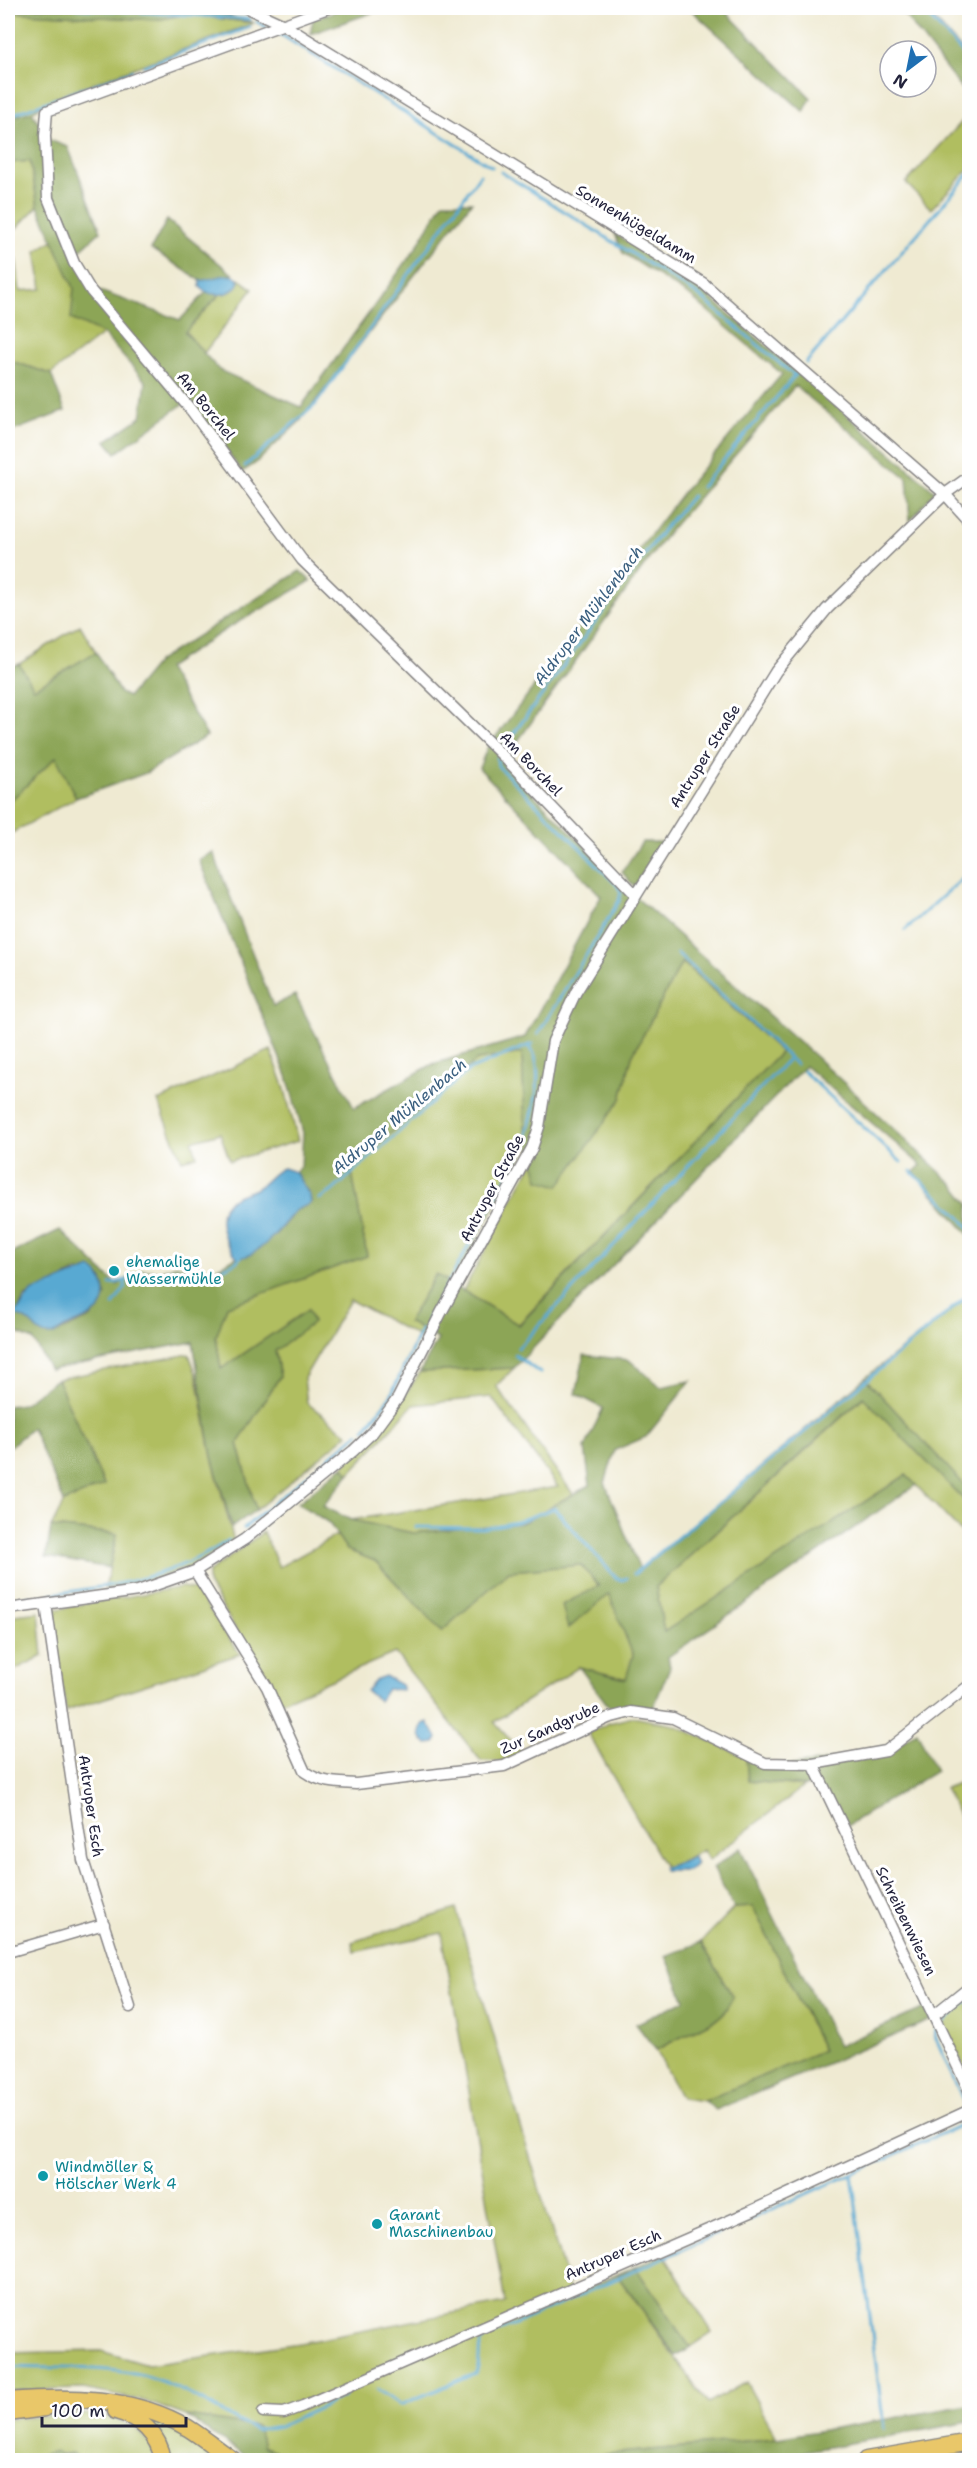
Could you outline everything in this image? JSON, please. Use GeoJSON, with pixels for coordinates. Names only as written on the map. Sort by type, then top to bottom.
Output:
{"type":"FeatureCollection","features":[{"type":"Feature","properties":{"kind":"highway"},"geometry":{"type":"LineString","coordinates":[[8,2401],[70,2398],[138,2407],[188,2428],[233,2460]]}},
{"type":"Feature","properties":{"kind":"highway"},"geometry":{"type":"LineString","coordinates":[[8,2413],[72,2407],[119,2411],[135,2418],[148,2430],[158,2444],[163,2460]]}},
{"type":"Feature","properties":{"kind":"highway"},"geometry":{"type":"LineString","coordinates":[[866,2460],[969,2442]]}},
{"type":"Feature","properties":{"kind":"street","name":"Sonnenhügeldamm"},"geometry":{"type":"LineString","coordinates":[[246,8],[284,25],[703,283],[945,494],[969,522]]}},
{"type":"Feature","properties":{"kind":"street","name":"Am Borchel"},"geometry":{"type":"LineString","coordinates":[[328,8],[284,25],[257,32],[47,111],[47,183],[52,213],[82,278],[198,419],[302,560],[504,756],[636,895]]}},
{"type":"Feature","properties":{"kind":"street","name":"Antruper Straße"},"geometry":{"type":"LineString","coordinates":[[8,1609],[138,1591],[195,1571],[245,1539],[353,1451],[388,1414],[532,1148],[538,1127],[553,1041],[576,992],[636,895],[792,649],[827,609],[945,494],[969,476]]}},
{"type":"Feature","properties":{"kind":"street","name":"Zur Sandgrube"},"geometry":{"type":"LineString","coordinates":[[195,1571],[267,1687],[281,1714],[297,1760],[305,1772],[315,1779],[356,1784],[504,1766],[608,1718],[631,1712],[673,1719],[765,1763],[813,1764],[886,1751],[969,1685]]}},
{"type":"Feature","properties":{"kind":"street","name":"Antruper Esch"},"geometry":{"type":"LineString","coordinates":[[46,1604],[83,1860],[130,2007]]}},
{"type":"Feature","properties":{"kind":"street","name":"Schreibenwiesen"},"geometry":{"type":"LineString","coordinates":[[813,1764],[934,2014],[969,2092]]}},
{"type":"Feature","properties":{"kind":"street"},"geometry":{"type":"LineString","coordinates":[[8,1952],[104,1924]]}},
{"type":"Feature","properties":{"kind":"street"},"geometry":{"type":"LineString","coordinates":[[934,2014],[969,1986]]}},
{"type":"Feature","properties":{"kind":"street","name":"Antruper Esch"},"geometry":{"type":"LineString","coordinates":[[263,2412],[284,2413],[303,2406],[749,2212],[969,2110]]}},
{"type":"Feature","properties":{"kind":"green space"},"geometry":{"type":"Polygon","coordinates":[[[8,8],[206,8],[254,23],[186,14],[157,20],[8,12],[8,8]]]}},
{"type":"Feature","properties":{"kind":"green space"},"geometry":{"type":"Polygon","coordinates":[[[345,8],[386,8],[310,34],[313,19],[345,8]]]}},
{"type":"Feature","properties":{"kind":"green space"},"geometry":{"type":"Polygon","coordinates":[[[689,8],[722,8],[811,98],[804,112],[689,8]]]}},
{"type":"Feature","properties":{"kind":"green space"},"geometry":{"type":"Polygon","coordinates":[[[899,8],[924,8],[969,58],[969,98],[938,58],[938,39],[923,39],[899,8]]]}},
{"type":"Feature","properties":{"kind":"green space"},"geometry":{"type":"Polygon","coordinates":[[[8,12],[157,20],[186,14],[254,23],[54,98],[32,112],[8,118],[8,12]]]}},
{"type":"Feature","properties":{"kind":"green space"},"geometry":{"type":"Polygon","coordinates":[[[32,112],[49,140],[68,147],[101,231],[76,254],[94,289],[180,320],[211,287],[151,249],[167,220],[236,277],[185,332],[219,370],[301,407],[416,248],[443,202],[472,202],[300,421],[256,463],[242,472],[190,399],[116,453],[106,441],[141,417],[146,382],[103,334],[71,319],[74,288],[38,206],[30,161],[8,163],[8,118],[32,112]]]}},
{"type":"Feature","properties":{"kind":"green space"},"geometry":{"type":"Polygon","coordinates":[[[969,114],[969,169],[931,209],[906,183],[969,114]]]}},
{"type":"Feature","properties":{"kind":"green space"},"geometry":{"type":"Polygon","coordinates":[[[30,161],[38,206],[8,237],[8,163],[30,161]]]}},
{"type":"Feature","properties":{"kind":"green space"},"geometry":{"type":"Polygon","coordinates":[[[615,234],[698,287],[935,491],[910,521],[907,478],[795,386],[667,534],[502,763],[639,900],[815,1056],[955,1186],[969,1204],[969,1235],[914,1172],[921,1165],[805,1066],[514,1368],[420,1372],[438,1339],[408,1322],[436,1274],[519,1325],[781,1052],[682,962],[632,1056],[621,1099],[559,1186],[539,1180],[525,1128],[522,1053],[477,1060],[351,1167],[367,1256],[227,1306],[216,1337],[221,1369],[308,1310],[313,1323],[275,1351],[280,1376],[238,1443],[256,1510],[232,1527],[212,1457],[193,1342],[50,1370],[33,1340],[8,1329],[8,1255],[60,1230],[117,1285],[142,1270],[160,1271],[177,1265],[196,1272],[214,1269],[237,1257],[250,1254],[276,1234],[296,1210],[311,1203],[310,1196],[295,1172],[301,1166],[303,1133],[287,1076],[199,860],[213,852],[273,1006],[295,995],[354,1108],[433,1064],[525,1037],[601,896],[479,768],[487,748],[687,487],[782,374],[690,296],[623,253],[615,234]],[[78,1271],[25,1297],[17,1312],[32,1323],[36,1329],[59,1332],[90,1318],[100,1308],[106,1295],[101,1277],[78,1271]]]}},
{"type":"Feature","properties":{"kind":"green space"},"geometry":{"type":"Polygon","coordinates":[[[53,240],[74,288],[72,319],[103,334],[51,374],[8,360],[8,249],[16,260],[20,291],[42,289],[36,251],[53,240]]]}},
{"type":"Feature","properties":{"kind":"green space"},"geometry":{"type":"Polygon","coordinates":[[[236,277],[253,289],[204,353],[185,331],[236,277]]]}},
{"type":"Feature","properties":{"kind":"green space"},"geometry":{"type":"Polygon","coordinates":[[[8,360],[51,374],[65,411],[8,433],[8,360]]]}},
{"type":"Feature","properties":{"kind":"green space"},"geometry":{"type":"Polygon","coordinates":[[[300,571],[311,581],[228,628],[167,668],[207,736],[146,773],[76,798],[56,757],[8,803],[8,667],[19,664],[34,688],[96,652],[120,693],[128,697],[158,661],[300,571]]]}},
{"type":"Feature","properties":{"kind":"green space"},"geometry":{"type":"Polygon","coordinates":[[[80,625],[96,652],[34,689],[19,664],[80,625]]]}},
{"type":"Feature","properties":{"kind":"green space"},"geometry":{"type":"Polygon","coordinates":[[[57,756],[76,798],[8,835],[8,803],[57,756]]]}},
{"type":"Feature","properties":{"kind":"green space"},"geometry":{"type":"Polygon","coordinates":[[[642,842],[662,842],[634,887],[622,872],[642,842]]]}},
{"type":"Feature","properties":{"kind":"green space"},"geometry":{"type":"Polygon","coordinates":[[[682,962],[781,1052],[518,1325],[463,1291],[535,1158],[539,1179],[621,1099],[632,1056],[682,962]]]}},
{"type":"Feature","properties":{"kind":"green space"},"geometry":{"type":"Polygon","coordinates":[[[271,1050],[284,1086],[298,1141],[230,1161],[220,1133],[192,1141],[197,1156],[182,1160],[158,1101],[271,1050]]]}},
{"type":"Feature","properties":{"kind":"green space"},"geometry":{"type":"Polygon","coordinates":[[[522,1053],[525,1128],[529,1143],[453,1284],[436,1274],[408,1322],[427,1333],[423,1339],[350,1300],[304,1378],[307,1403],[348,1434],[256,1510],[238,1443],[280,1376],[275,1351],[313,1322],[308,1310],[221,1369],[216,1337],[227,1306],[367,1256],[351,1167],[477,1060],[522,1053]]]}},
{"type":"Feature","properties":{"kind":"green space"},"geometry":{"type":"Polygon","coordinates":[[[969,1296],[969,1491],[865,1378],[969,1296]]]}},
{"type":"Feature","properties":{"kind":"green space"},"geometry":{"type":"Polygon","coordinates":[[[189,1354],[197,1376],[212,1457],[234,1541],[195,1566],[139,1584],[105,1589],[117,1534],[51,1527],[64,1502],[104,1484],[57,1379],[189,1354]]]}},
{"type":"Feature","properties":{"kind":"green space"},"geometry":{"type":"Polygon","coordinates":[[[584,1355],[629,1360],[661,1387],[691,1381],[646,1437],[615,1450],[605,1483],[640,1570],[865,1378],[970,1491],[969,1505],[863,1397],[656,1587],[664,1632],[906,1475],[916,1485],[668,1657],[670,1667],[651,1713],[619,1708],[613,1712],[579,1667],[626,1679],[633,1655],[609,1594],[568,1629],[562,1605],[599,1586],[581,1565],[509,1571],[442,1631],[375,1561],[347,1550],[329,1523],[298,1503],[343,1466],[349,1474],[323,1506],[351,1520],[413,1533],[522,1523],[590,1485],[585,1448],[603,1408],[576,1394],[584,1355]]]}},
{"type":"Feature","properties":{"kind":"green space"},"geometry":{"type":"Polygon","coordinates":[[[514,1368],[496,1386],[573,1494],[522,1523],[413,1533],[351,1520],[558,1487],[491,1397],[413,1405],[349,1474],[343,1466],[385,1422],[420,1372],[514,1368]]]}},
{"type":"Feature","properties":{"kind":"green space"},"geometry":{"type":"Polygon","coordinates":[[[57,1379],[104,1485],[64,1502],[32,1428],[8,1448],[8,1406],[23,1404],[57,1379]]]}},
{"type":"Feature","properties":{"kind":"green space"},"geometry":{"type":"Polygon","coordinates":[[[864,1397],[969,1505],[969,1522],[962,1533],[906,1475],[664,1633],[656,1587],[864,1397]]]}},
{"type":"Feature","properties":{"kind":"green space"},"geometry":{"type":"Polygon","coordinates":[[[51,1527],[117,1534],[109,1568],[46,1557],[51,1527]]]}},
{"type":"Feature","properties":{"kind":"green space"},"geometry":{"type":"Polygon","coordinates":[[[263,1532],[279,1567],[337,1535],[347,1550],[375,1561],[442,1631],[509,1571],[581,1565],[600,1586],[568,1628],[609,1593],[633,1655],[627,1679],[579,1667],[494,1722],[522,1753],[503,1762],[481,1761],[395,1653],[280,1702],[208,1584],[208,1573],[263,1532]]]}},
{"type":"Feature","properties":{"kind":"green space"},"geometry":{"type":"Polygon","coordinates":[[[182,1587],[196,1590],[240,1654],[66,1711],[51,1610],[182,1587]]]}},
{"type":"Feature","properties":{"kind":"green space"},"geometry":{"type":"Polygon","coordinates":[[[39,1612],[43,1656],[8,1673],[8,1616],[39,1612]]]}},
{"type":"Feature","properties":{"kind":"green space"},"geometry":{"type":"Polygon","coordinates":[[[633,1717],[674,1725],[746,1757],[748,1781],[804,1786],[709,1860],[703,1850],[666,1869],[588,1733],[609,1723],[633,1717]]]}},
{"type":"Feature","properties":{"kind":"green space"},"geometry":{"type":"Polygon","coordinates":[[[917,1731],[936,1771],[848,1825],[819,1787],[748,1781],[746,1757],[767,1768],[886,1754],[917,1731]]]}},
{"type":"Feature","properties":{"kind":"green space"},"geometry":{"type":"Polygon","coordinates":[[[970,1779],[969,1837],[945,1788],[970,1779]]]}},
{"type":"Feature","properties":{"kind":"green space"},"geometry":{"type":"Polygon","coordinates":[[[740,1848],[838,2046],[925,2008],[931,2020],[716,2110],[704,2101],[823,2050],[753,1907],[734,1908],[713,1868],[740,1848]]]}},
{"type":"Feature","properties":{"kind":"green space"},"geometry":{"type":"Polygon","coordinates":[[[753,1907],[823,2051],[704,2101],[681,2098],[656,2050],[722,2016],[733,1997],[701,1942],[734,1908],[753,1907]]]}},
{"type":"Feature","properties":{"kind":"green space"},"geometry":{"type":"Polygon","coordinates":[[[456,1909],[571,2295],[617,2275],[708,2404],[746,2382],[777,2438],[547,2460],[304,2460],[263,2447],[257,2427],[186,2416],[145,2401],[83,2389],[8,2391],[8,2353],[101,2351],[148,2365],[300,2343],[505,2303],[442,1933],[354,1952],[352,1942],[456,1909]]]}},
{"type":"Feature","properties":{"kind":"green space"},"geometry":{"type":"Polygon","coordinates":[[[701,1942],[733,1997],[722,2016],[656,2050],[636,2024],[685,2000],[666,1956],[701,1942]]]}},
{"type":"Feature","properties":{"kind":"green space"},"geometry":{"type":"Polygon","coordinates":[[[969,1990],[969,2078],[941,2016],[969,1990]]]}},
{"type":"Feature","properties":{"kind":"green space"},"geometry":{"type":"Polygon","coordinates":[[[664,2254],[712,2332],[690,2347],[635,2267],[664,2254]]]}},
{"type":"Feature","properties":{"kind":"green space"},"geometry":{"type":"Polygon","coordinates":[[[635,2267],[690,2347],[676,2356],[617,2275],[635,2267]]]}},
{"type":"Feature","properties":{"kind":"green space"},"geometry":{"type":"Polygon","coordinates":[[[969,2405],[969,2422],[755,2460],[547,2460],[777,2438],[969,2405]]]}},
{"type":"Feature","properties":{"kind":"green space"},"geometry":{"type":"Polygon","coordinates":[[[125,2409],[154,2416],[225,2460],[166,2460],[125,2409]]]}},
{"type":"Feature","properties":{"kind":"green space"},"geometry":{"type":"Polygon","coordinates":[[[79,2414],[116,2419],[137,2429],[151,2447],[155,2460],[81,2460],[72,2453],[39,2456],[37,2460],[8,2460],[8,2419],[79,2414]]]}},
{"type":"Feature","properties":{"kind":"green space"},"geometry":{"type":"Polygon","coordinates":[[[186,2416],[258,2427],[263,2447],[304,2460],[251,2460],[186,2416]]]}},
{"type":"Feature","properties":{"kind":"green space"},"geometry":{"type":"Polygon","coordinates":[[[56,2452],[63,2456],[72,2453],[81,2460],[37,2460],[39,2456],[56,2452]]]}},
{"type":"Feature","properties":{"kind":"water"},"geometry":{"type":"Polygon","coordinates":[[[226,275],[235,276],[239,281],[227,293],[210,293],[200,287],[200,281],[226,275]]]}},
{"type":"Feature","properties":{"kind":"water"},"geometry":{"type":"Polygon","coordinates":[[[283,1168],[295,1172],[310,1196],[311,1203],[294,1212],[260,1248],[244,1257],[237,1257],[224,1236],[222,1212],[235,1197],[257,1188],[283,1168]]]}},
{"type":"Feature","properties":{"kind":"water"},"geometry":{"type":"Polygon","coordinates":[[[91,1268],[101,1278],[105,1296],[99,1309],[88,1318],[55,1333],[45,1335],[27,1320],[18,1316],[17,1312],[31,1292],[91,1268]]]}},
{"type":"Feature","properties":{"kind":"water"},"geometry":{"type":"Polygon","coordinates":[[[385,1676],[401,1685],[403,1690],[387,1689],[379,1701],[366,1691],[377,1679],[385,1676]]]}},
{"type":"Feature","properties":{"kind":"water"},"geometry":{"type":"Polygon","coordinates":[[[428,1722],[437,1738],[435,1743],[427,1744],[420,1735],[423,1724],[428,1722]]]}},
{"type":"Feature","properties":{"kind":"water"},"geometry":{"type":"Polygon","coordinates":[[[693,1857],[696,1864],[688,1871],[664,1871],[663,1868],[693,1857]]]}},
{"type":"Feature","properties":{"kind":"waterway"},"geometry":{"type":"LineString","coordinates":[[76,8],[250,19]]}},
{"type":"Feature","properties":{"kind":"waterway"},"geometry":{"type":"LineString","coordinates":[[921,8],[970,61]]}},
{"type":"Feature","properties":{"kind":"waterway"},"geometry":{"type":"LineString","coordinates":[[257,22],[266,27]]}},
{"type":"Feature","properties":{"kind":"waterway"},"geometry":{"type":"LineString","coordinates":[[144,66],[250,27]]}},
{"type":"Feature","properties":{"kind":"waterway"},"geometry":{"type":"LineString","coordinates":[[275,31],[492,167]]}},
{"type":"Feature","properties":{"kind":"waterway"},"geometry":{"type":"LineString","coordinates":[[8,116],[132,71]]}},
{"type":"Feature","properties":{"kind":"waterway"},"geometry":{"type":"LineString","coordinates":[[501,172],[697,294],[795,376]]}},
{"type":"Feature","properties":{"kind":"waterway","name":"Aldruper Mühlenbach"},"geometry":{"type":"LineString","coordinates":[[806,363],[970,173]]}},
{"type":"Feature","properties":{"kind":"waterway"},"geometry":{"type":"LineString","coordinates":[[245,466],[316,404],[480,175]]}},
{"type":"Feature","properties":{"kind":"waterway","name":"Aldruper Mühlenbach"},"geometry":{"type":"LineString","coordinates":[[701,487],[797,373]]}},
{"type":"Feature","properties":{"kind":"waterway","name":"Aldruper Mühlenbach"},"geometry":{"type":"LineString","coordinates":[[503,748],[663,530],[692,496]]}},
{"type":"Feature","properties":{"kind":"waterway","name":"Aldruper Mühlenbach"},"geometry":{"type":"LineString","coordinates":[[497,758],[498,766],[617,885],[621,892],[619,901],[538,1034]]}},
{"type":"Feature","properties":{"kind":"waterway"},"geometry":{"type":"LineString","coordinates":[[905,930],[970,872]]}},
{"type":"Feature","properties":{"kind":"waterway"},"geometry":{"type":"LineString","coordinates":[[677,953],[796,1064]]}},
{"type":"Feature","properties":{"kind":"waterway","name":"Aldruper Mühlenbach"},"geometry":{"type":"LineString","coordinates":[[319,1199],[331,1192],[469,1070],[532,1044]]}},
{"type":"Feature","properties":{"kind":"waterway"},"geometry":{"type":"LineString","coordinates":[[428,1319],[521,1152],[536,1098],[537,1070],[535,1057],[530,1047]]}},
{"type":"Feature","properties":{"kind":"waterway"},"geometry":{"type":"LineString","coordinates":[[518,1348],[789,1058]]}},
{"type":"Feature","properties":{"kind":"waterway"},"geometry":{"type":"LineString","coordinates":[[803,1071],[901,1162]]}},
{"type":"Feature","properties":{"kind":"waterway"},"geometry":{"type":"LineString","coordinates":[[911,1171],[970,1229]]}},
{"type":"Feature","properties":{"kind":"waterway","name":"Aldruper Mühlenbach"},"geometry":{"type":"LineString","coordinates":[[140,1278],[179,1270],[193,1276],[207,1277],[236,1262],[242,1255]]}},
{"type":"Feature","properties":{"kind":"waterway"},"geometry":{"type":"LineString","coordinates":[[113,1305],[125,1288],[125,1280]]}},
{"type":"Feature","properties":{"kind":"waterway","name":"Aldruper Mühlenbach"},"geometry":{"type":"LineString","coordinates":[[110,1284],[127,1280]]}},
{"type":"Feature","properties":{"kind":"waterway"},"geometry":{"type":"LineString","coordinates":[[634,1574],[970,1294]]}},
{"type":"Feature","properties":{"kind":"waterway","name":"Aldruper Mühlenbach"},"geometry":{"type":"LineString","coordinates":[[8,1315],[20,1313]]}},
{"type":"Feature","properties":{"kind":"waterway"},"geometry":{"type":"LineString","coordinates":[[365,1429],[391,1395],[421,1330]]}},
{"type":"Feature","properties":{"kind":"waterway"},"geometry":{"type":"LineString","coordinates":[[515,1355],[540,1373]]}},
{"type":"Feature","properties":{"kind":"waterway"},"geometry":{"type":"LineString","coordinates":[[244,1528],[359,1433]]}},
{"type":"Feature","properties":{"kind":"waterway"},"geometry":{"type":"LineString","coordinates":[[416,1527],[483,1528],[516,1522],[554,1508],[615,1577],[622,1580],[627,1578]]}},
{"type":"Feature","properties":{"kind":"waterway"},"geometry":{"type":"LineString","coordinates":[[51,1594],[143,1578],[187,1563],[229,1540]]}},
{"type":"Feature","properties":{"kind":"waterway"},"geometry":{"type":"LineString","coordinates":[[8,1600],[30,1597]]}},
{"type":"Feature","properties":{"kind":"waterway"},"geometry":{"type":"LineString","coordinates":[[945,2021],[970,1998]]}},
{"type":"Feature","properties":{"kind":"waterway"},"geometry":{"type":"LineString","coordinates":[[936,2030],[935,2036],[965,2105]]}},
{"type":"Feature","properties":{"kind":"waterway"},"geometry":{"type":"LineString","coordinates":[[377,2389],[400,2405],[475,2374],[479,2365],[480,2346],[484,2338],[970,2121]]}},
{"type":"Feature","properties":{"kind":"waterway"},"geometry":{"type":"LineString","coordinates":[[852,2174],[884,2428]]}},
{"type":"Feature","properties":{"kind":"waterway"},"geometry":{"type":"LineString","coordinates":[[8,2367],[95,2369],[142,2376],[192,2395],[255,2430],[280,2426],[344,2397]]}},
{"type":"Feature","properties":{"kind":"place","name":"ehemalige Wassermühle"},"geometry":{"type":"Point","coordinates":[114,1271]}},
{"type":"Feature","properties":{"kind":"place","name":"Windmöller & Hölscher Werk 4"},"geometry":{"type":"Point","coordinates":[43,2176]}},
{"type":"Feature","properties":{"kind":"place","name":"Garant Maschinenbau"},"geometry":{"type":"Point","coordinates":[377,2224]}}]}
